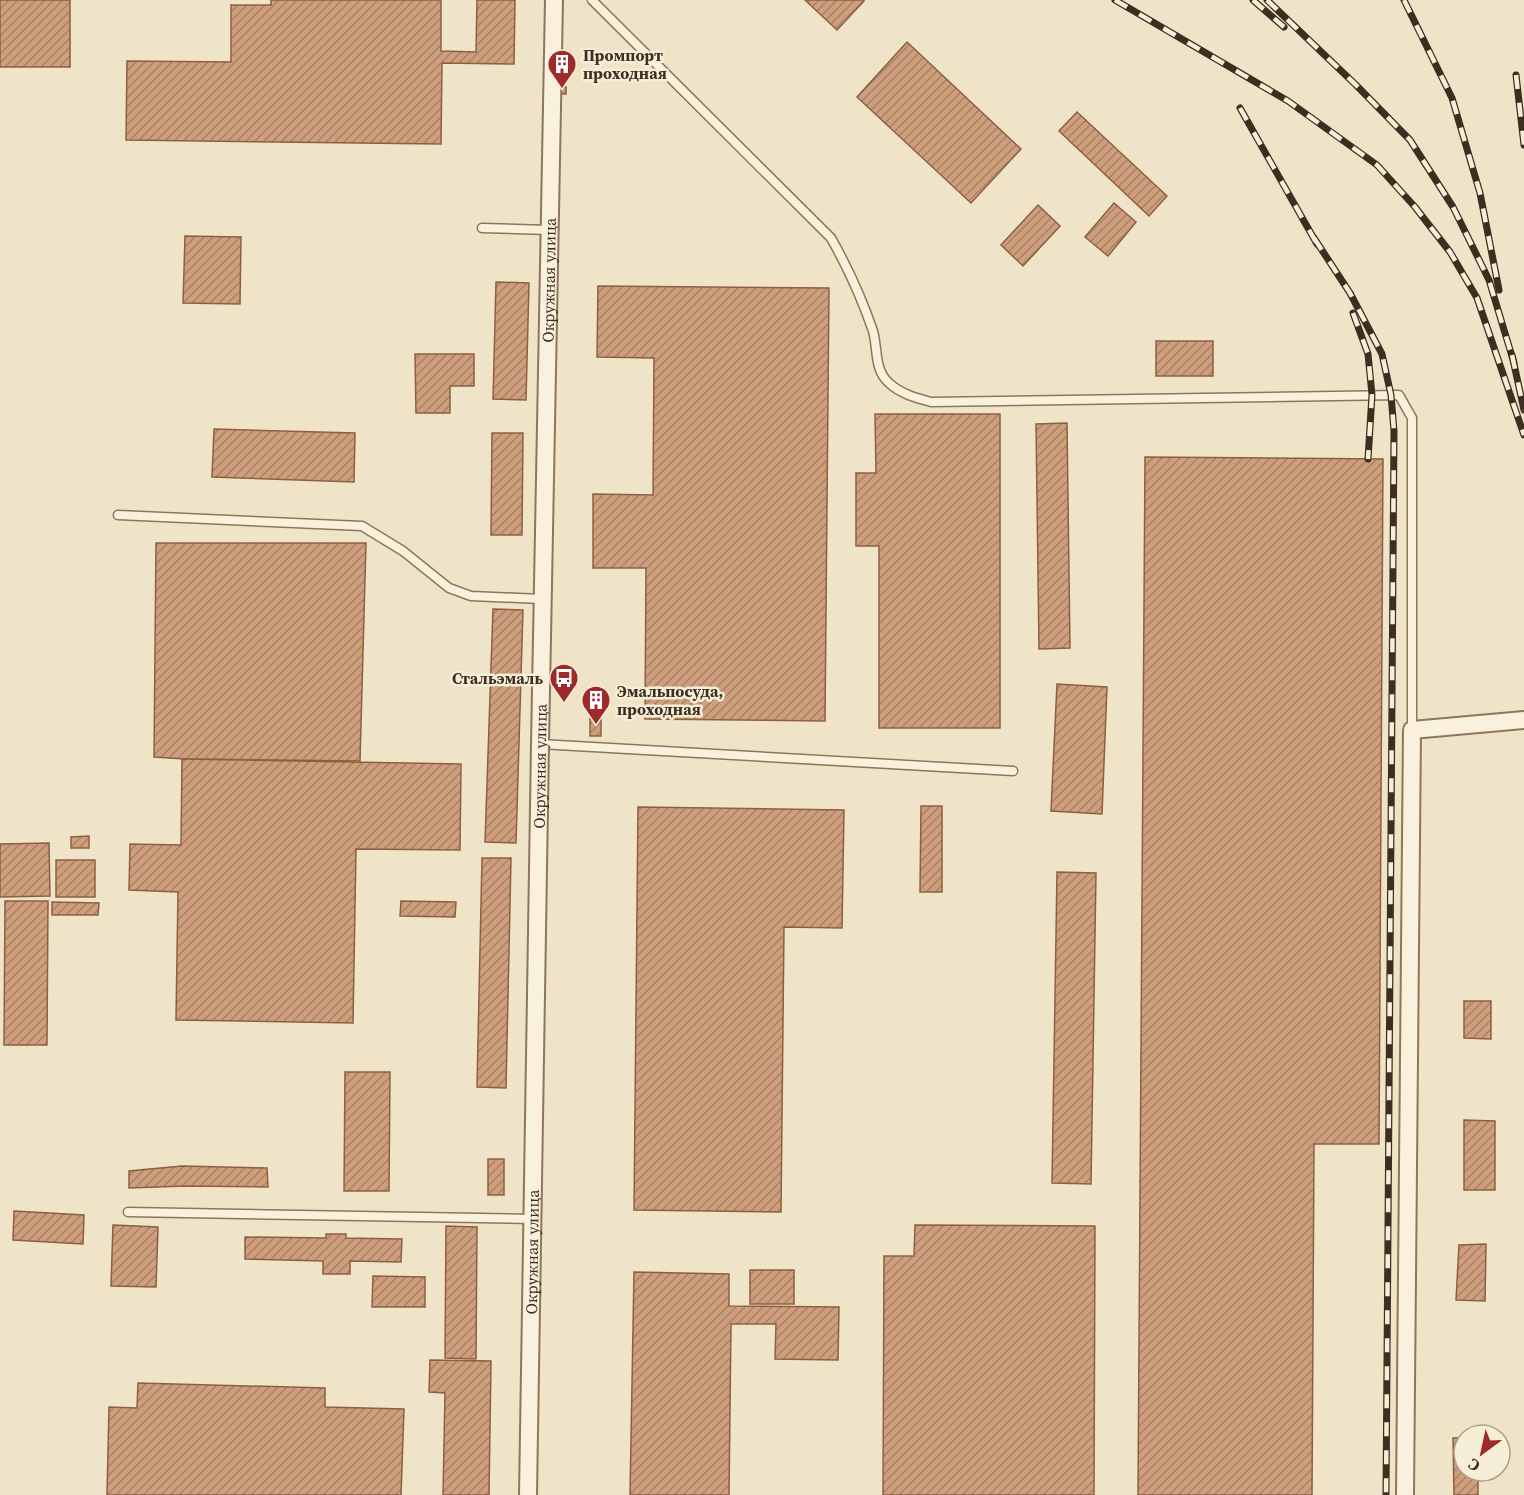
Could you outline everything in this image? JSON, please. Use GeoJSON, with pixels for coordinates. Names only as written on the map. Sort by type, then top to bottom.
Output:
{"type":"FeatureCollection","features":[{"type":"Feature","properties":{"kind":"street","name":"Окружная улица"},"geometry":{"type":"LineString","coordinates":[[528,1495],[554,0]]}},
{"type":"Feature","properties":{"kind":"street"},"geometry":{"type":"LineString","coordinates":[[1405,1495],[1412,730],[1524,720]]}},
{"type":"Feature","properties":{"kind":"lane"},"geometry":{"type":"LineString","coordinates":[[592,0],[831,238],[849,270],[873,333],[877,361],[887,382],[901,393],[931,402],[1399,394],[1412,418],[1412,730]]}},
{"type":"Feature","properties":{"kind":"lane"},"geometry":{"type":"LineString","coordinates":[[482,228],[549,230]]}},
{"type":"Feature","properties":{"kind":"lane"},"geometry":{"type":"LineString","coordinates":[[118,515],[362,526],[403,551],[448,588],[471,597],[542,599]]}},
{"type":"Feature","properties":{"kind":"lane"},"geometry":{"type":"LineString","coordinates":[[540,744],[1013,771]]}},
{"type":"Feature","properties":{"kind":"lane"},"geometry":{"type":"LineString","coordinates":[[128,1212],[532,1219]]}},
{"type":"Feature","properties":{"kind":"building"},"geometry":{"type":"Polygon","coordinates":[[[0,0],[70,0],[70,67],[0,67],[0,0]]]}},
{"type":"Feature","properties":{"kind":"building"},"geometry":{"type":"Polygon","coordinates":[[[271,0],[441,0],[441,51],[476,52],[477,0],[515,0],[514,64],[442,63],[441,144],[126,140],[127,61],[231,62],[231,5],[271,5],[271,0]]]}},
{"type":"Feature","properties":{"kind":"building"},"geometry":{"type":"Polygon","coordinates":[[[805,0],[864,0],[864,1],[837,30],[805,0]]]}},
{"type":"Feature","properties":{"kind":"building"},"geometry":{"type":"Polygon","coordinates":[[[907,42],[1021,149],[971,203],[857,97],[907,42]]]}},
{"type":"Feature","properties":{"kind":"building","name":"Промпорт проходная"},"geometry":{"type":"Polygon","coordinates":[[[557,87],[566,87],[566,94],[557,94],[557,87]]]}},
{"type":"Feature","properties":{"kind":"building"},"geometry":{"type":"Polygon","coordinates":[[[1077,112],[1167,196],[1149,216],[1059,131],[1077,112]]]}},
{"type":"Feature","properties":{"kind":"building"},"geometry":{"type":"Polygon","coordinates":[[[1114,203],[1136,222],[1108,256],[1085,237],[1114,203]]]}},
{"type":"Feature","properties":{"kind":"building"},"geometry":{"type":"Polygon","coordinates":[[[1038,205],[1060,226],[1023,266],[1001,245],[1038,205]]]}},
{"type":"Feature","properties":{"kind":"building"},"geometry":{"type":"Polygon","coordinates":[[[185,236],[241,237],[240,304],[183,303],[185,236]]]}},
{"type":"Feature","properties":{"kind":"building"},"geometry":{"type":"Polygon","coordinates":[[[496,282],[529,283],[526,400],[493,399],[496,282]]]}},
{"type":"Feature","properties":{"kind":"building"},"geometry":{"type":"Polygon","coordinates":[[[598,286],[829,288],[825,721],[645,719],[646,568],[593,568],[593,494],[653,495],[654,358],[597,357],[598,286]]]}},
{"type":"Feature","properties":{"kind":"building"},"geometry":{"type":"Polygon","coordinates":[[[1156,341],[1213,341],[1213,376],[1156,376],[1156,341]]]}},
{"type":"Feature","properties":{"kind":"building"},"geometry":{"type":"Polygon","coordinates":[[[415,354],[474,354],[474,386],[450,386],[450,413],[416,413],[415,354]]]}},
{"type":"Feature","properties":{"kind":"building"},"geometry":{"type":"Polygon","coordinates":[[[875,414],[1000,414],[1000,728],[879,728],[879,546],[856,546],[856,473],[876,473],[875,414]]]}},
{"type":"Feature","properties":{"kind":"building"},"geometry":{"type":"Polygon","coordinates":[[[1067,423],[1070,648],[1039,649],[1036,424],[1067,423]]]}},
{"type":"Feature","properties":{"kind":"building"},"geometry":{"type":"Polygon","coordinates":[[[214,429],[355,433],[354,482],[212,477],[214,429]]]}},
{"type":"Feature","properties":{"kind":"building"},"geometry":{"type":"Polygon","coordinates":[[[492,433],[523,433],[522,535],[491,535],[492,433]]]}},
{"type":"Feature","properties":{"kind":"building"},"geometry":{"type":"Polygon","coordinates":[[[1145,457],[1383,459],[1379,1144],[1314,1144],[1312,1495],[1138,1495],[1145,457]]]}},
{"type":"Feature","properties":{"kind":"building"},"geometry":{"type":"Polygon","coordinates":[[[156,543],[366,543],[360,761],[154,757],[156,543]]]}},
{"type":"Feature","properties":{"kind":"building"},"geometry":{"type":"Polygon","coordinates":[[[493,609],[523,610],[516,843],[485,842],[493,609]]]}},
{"type":"Feature","properties":{"kind":"building"},"geometry":{"type":"Polygon","coordinates":[[[1057,684],[1107,687],[1102,814],[1051,811],[1057,684]]]}},
{"type":"Feature","properties":{"kind":"building","name":"Эмальпосуда, проходная"},"geometry":{"type":"Polygon","coordinates":[[[590,714],[601,714],[601,736],[590,736],[590,714]]]}},
{"type":"Feature","properties":{"kind":"building"},"geometry":{"type":"Polygon","coordinates":[[[182,759],[461,764],[460,850],[356,849],[353,1023],[176,1020],[178,892],[129,890],[130,844],[181,845],[182,759]]]}},
{"type":"Feature","properties":{"kind":"building"},"geometry":{"type":"Polygon","coordinates":[[[921,806],[942,806],[942,892],[920,892],[921,806]]]}},
{"type":"Feature","properties":{"kind":"building"},"geometry":{"type":"Polygon","coordinates":[[[638,807],[844,810],[842,928],[784,927],[781,1212],[634,1210],[638,807]]]}},
{"type":"Feature","properties":{"kind":"building"},"geometry":{"type":"Polygon","coordinates":[[[89,836],[89,848],[71,848],[71,837],[89,836]]]}},
{"type":"Feature","properties":{"kind":"building"},"geometry":{"type":"Polygon","coordinates":[[[49,843],[50,896],[0,897],[0,844],[49,843]]]}},
{"type":"Feature","properties":{"kind":"building"},"geometry":{"type":"Polygon","coordinates":[[[482,858],[511,858],[506,1088],[477,1087],[482,858]]]}},
{"type":"Feature","properties":{"kind":"building"},"geometry":{"type":"Polygon","coordinates":[[[56,860],[95,860],[95,897],[56,897],[56,860]]]}},
{"type":"Feature","properties":{"kind":"building"},"geometry":{"type":"Polygon","coordinates":[[[1057,872],[1096,873],[1091,1184],[1052,1183],[1057,872]]]}},
{"type":"Feature","properties":{"kind":"building"},"geometry":{"type":"Polygon","coordinates":[[[5,901],[48,901],[47,1045],[4,1045],[5,901]]]}},
{"type":"Feature","properties":{"kind":"building"},"geometry":{"type":"Polygon","coordinates":[[[401,901],[456,902],[455,917],[400,916],[401,901]]]}},
{"type":"Feature","properties":{"kind":"building"},"geometry":{"type":"Polygon","coordinates":[[[52,902],[99,903],[98,915],[52,915],[52,902]]]}},
{"type":"Feature","properties":{"kind":"building"},"geometry":{"type":"Polygon","coordinates":[[[1464,1001],[1491,1001],[1491,1039],[1464,1038],[1464,1001]]]}},
{"type":"Feature","properties":{"kind":"building"},"geometry":{"type":"Polygon","coordinates":[[[345,1072],[390,1072],[389,1191],[344,1191],[345,1072]]]}},
{"type":"Feature","properties":{"kind":"building"},"geometry":{"type":"Polygon","coordinates":[[[1464,1120],[1495,1121],[1495,1190],[1464,1190],[1464,1120]]]}},
{"type":"Feature","properties":{"kind":"building"},"geometry":{"type":"Polygon","coordinates":[[[488,1159],[504,1159],[504,1195],[488,1195],[488,1159]]]}},
{"type":"Feature","properties":{"kind":"building"},"geometry":{"type":"Polygon","coordinates":[[[182,1166],[267,1168],[268,1187],[129,1188],[129,1171],[182,1166]]]}},
{"type":"Feature","properties":{"kind":"building"},"geometry":{"type":"Polygon","coordinates":[[[14,1211],[84,1215],[83,1244],[13,1240],[14,1211]]]}},
{"type":"Feature","properties":{"kind":"building"},"geometry":{"type":"Polygon","coordinates":[[[113,1225],[158,1227],[156,1287],[111,1286],[113,1225]]]}},
{"type":"Feature","properties":{"kind":"building"},"geometry":{"type":"Polygon","coordinates":[[[915,1225],[1095,1226],[1094,1495],[883,1495],[884,1256],[914,1256],[915,1225]]]}},
{"type":"Feature","properties":{"kind":"building"},"geometry":{"type":"Polygon","coordinates":[[[446,1226],[477,1227],[476,1359],[445,1358],[446,1226]]]}},
{"type":"Feature","properties":{"kind":"building"},"geometry":{"type":"Polygon","coordinates":[[[326,1234],[346,1234],[346,1238],[402,1239],[401,1262],[350,1261],[350,1274],[323,1274],[323,1261],[245,1259],[245,1237],[326,1238],[326,1234]]]}},
{"type":"Feature","properties":{"kind":"building"},"geometry":{"type":"Polygon","coordinates":[[[1486,1244],[1485,1301],[1456,1300],[1459,1245],[1486,1244]]]}},
{"type":"Feature","properties":{"kind":"building"},"geometry":{"type":"Polygon","coordinates":[[[750,1270],[794,1270],[794,1304],[750,1304],[750,1270]]]}},
{"type":"Feature","properties":{"kind":"building"},"geometry":{"type":"Polygon","coordinates":[[[634,1272],[729,1274],[729,1306],[839,1307],[838,1360],[775,1359],[776,1324],[731,1324],[729,1495],[630,1495],[634,1272]]]}},
{"type":"Feature","properties":{"kind":"building"},"geometry":{"type":"Polygon","coordinates":[[[373,1276],[425,1277],[425,1307],[372,1307],[373,1276]]]}},
{"type":"Feature","properties":{"kind":"building"},"geometry":{"type":"Polygon","coordinates":[[[430,1360],[491,1361],[489,1495],[443,1495],[445,1393],[429,1392],[430,1360]]]}},
{"type":"Feature","properties":{"kind":"building"},"geometry":{"type":"Polygon","coordinates":[[[138,1383],[325,1388],[325,1407],[404,1409],[401,1495],[107,1495],[109,1407],[137,1408],[138,1383]]]}},
{"type":"Feature","properties":{"kind":"building"},"geometry":{"type":"Polygon","coordinates":[[[1454,1483],[1478,1483],[1478,1495],[1454,1495],[1454,1483]]]}},
{"type":"Feature","properties":{"kind":"railway"},"geometry":{"type":"LineString","coordinates":[[1115,0],[1288,101],[1377,165],[1415,207],[1450,252],[1477,298],[1524,435]]}},
{"type":"Feature","properties":{"kind":"railway"},"geometry":{"type":"LineString","coordinates":[[1253,0],[1284,27]]}},
{"type":"Feature","properties":{"kind":"railway"},"geometry":{"type":"LineString","coordinates":[[1267,0],[1410,140],[1453,207],[1489,280],[1514,363]]}},
{"type":"Feature","properties":{"kind":"railway"},"geometry":{"type":"LineString","coordinates":[[1404,0],[1452,98],[1480,193],[1499,290]]}},
{"type":"Feature","properties":{"kind":"railway"},"geometry":{"type":"LineString","coordinates":[[1516,75],[1524,145]]}},
{"type":"Feature","properties":{"kind":"railway"},"geometry":{"type":"LineString","coordinates":[[1240,108],[1317,244]]}},
{"type":"Feature","properties":{"kind":"railway"},"geometry":{"type":"LineString","coordinates":[[1314,238],[1350,293],[1382,354],[1391,395],[1394,431],[1386,1495]]}},
{"type":"Feature","properties":{"kind":"railway"},"geometry":{"type":"LineString","coordinates":[[1353,313],[1368,354],[1372,395],[1368,459]]}},
{"type":"Feature","properties":{"kind":"railway"},"geometry":{"type":"LineString","coordinates":[[1512,355],[1524,410]]}},
{"type":"Feature","properties":{"kind":"place","name":"Промпорт проходная"},"geometry":{"type":"Point","coordinates":[562,90]}},
{"type":"Feature","properties":{"kind":"place","name":"Стальэмаль"},"geometry":{"type":"Point","coordinates":[564,704]}},
{"type":"Feature","properties":{"kind":"place","name":"Эмальпосуда, проходная"},"geometry":{"type":"Point","coordinates":[596,726]}}]}
